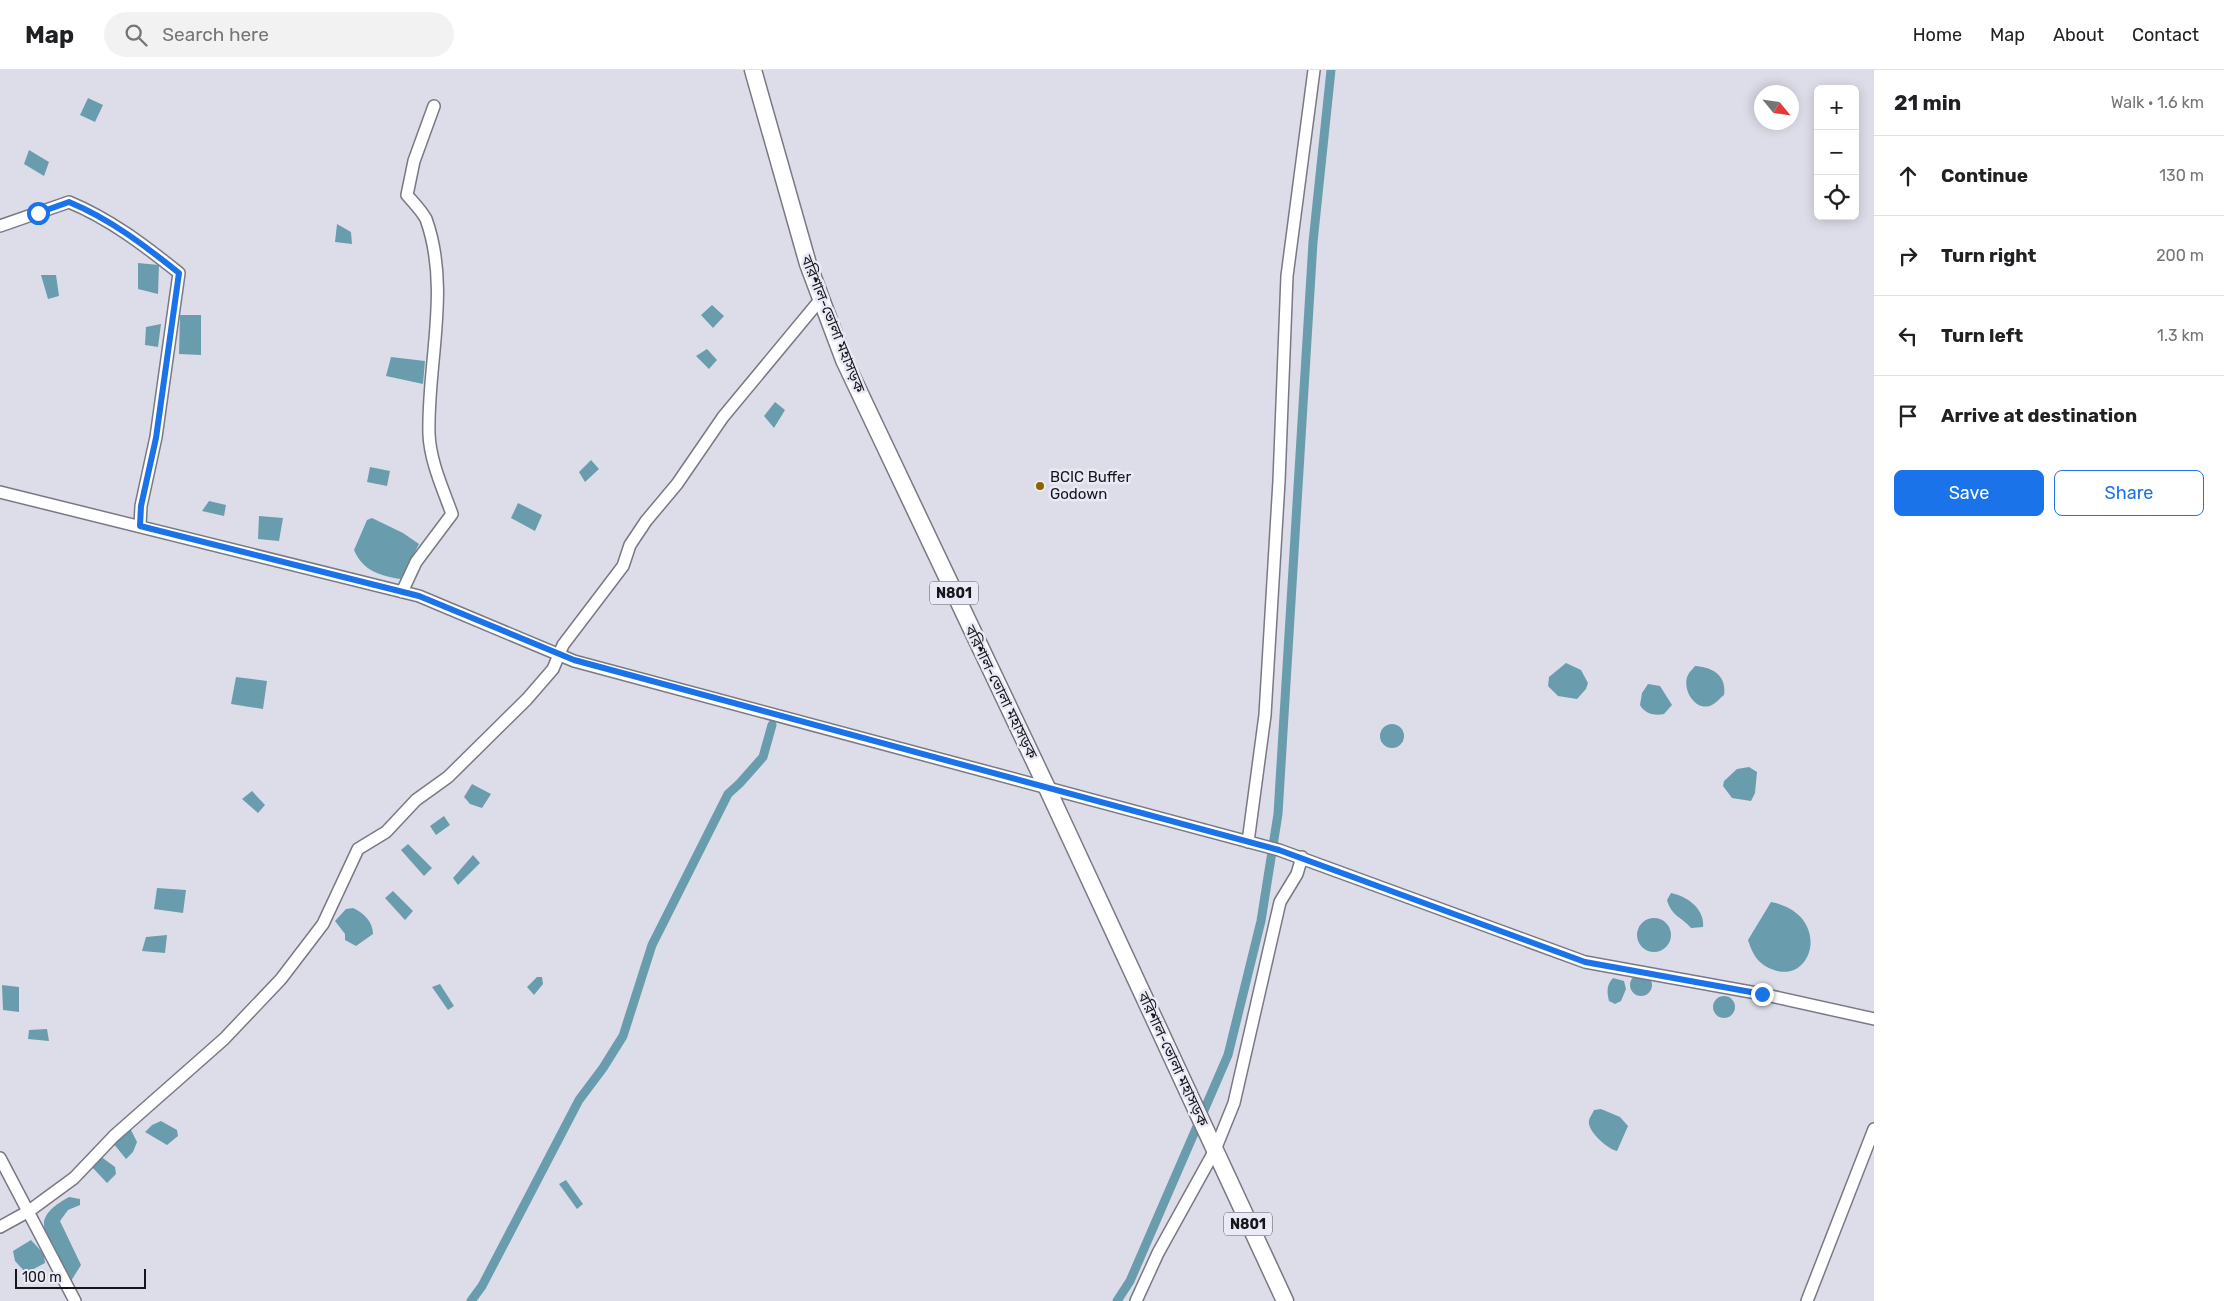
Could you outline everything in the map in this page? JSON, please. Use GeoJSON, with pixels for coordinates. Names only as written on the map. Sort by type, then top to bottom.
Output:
{"type":"FeatureCollection","features":[{"type":"Feature","properties":{"kind":"highway","name":"বরিশাল-ভোলা মহাসড়ক"},"geometry":{"type":"LineString","coordinates":[[753,70],[808,264],[844,360],[1048,790],[1285,1301]]}},
{"type":"Feature","properties":{"kind":"street"},"geometry":{"type":"LineString","coordinates":[[1253,843],[1252,822],[1265,715],[1279,480],[1287,276],[1314,70]]}},
{"type":"Feature","properties":{"kind":"street"},"geometry":{"type":"LineString","coordinates":[[402,592],[416,562],[452,514],[436,471],[429,436],[437,291],[432,250],[425,218],[407,195],[414,161],[434,106]]}},
{"type":"Feature","properties":{"kind":"street"},"geometry":{"type":"LineString","coordinates":[[0,226],[69,202],[99,215],[151,250],[179,273],[156,438],[141,506],[140,526]]}},
{"type":"Feature","properties":{"kind":"street"},"geometry":{"type":"LineString","coordinates":[[0,1227],[29,1211],[74,1178],[114,1136],[224,1039],[281,979],[323,924],[358,849],[386,832],[416,800],[448,777],[527,699],[553,670],[568,637],[623,566],[630,545],[646,521],[678,484],[723,417],[820,300]]}},
{"type":"Feature","properties":{"kind":"street"},"geometry":{"type":"LineString","coordinates":[[0,492],[419,596],[574,660],[1048,790],[1279,850],[1585,962],[1762,994],[1874,1019]]}},
{"type":"Feature","properties":{"kind":"street"},"geometry":{"type":"LineString","coordinates":[[1136,1301],[1214,1148],[1234,1103],[1280,902],[1297,874],[1302,857]]}},
{"type":"Feature","properties":{"kind":"street"},"geometry":{"type":"LineString","coordinates":[[1807,1301],[1874,1129]]}},
{"type":"Feature","properties":{"kind":"street"},"geometry":{"type":"LineString","coordinates":[[0,1158],[75,1301]]}},
{"type":"Feature","properties":{"kind":"water"},"geometry":{"type":"Polygon","coordinates":[[[88,98],[103,105],[95,122],[80,115],[88,98]]]}},
{"type":"Feature","properties":{"kind":"water"},"geometry":{"type":"Polygon","coordinates":[[[29,150],[49,162],[44,176],[24,164],[29,150]]]}},
{"type":"Feature","properties":{"kind":"water"},"geometry":{"type":"Polygon","coordinates":[[[337,224],[351,232],[352,244],[335,242],[337,224]]]}},
{"type":"Feature","properties":{"kind":"water"},"geometry":{"type":"Polygon","coordinates":[[[138,263],[159,265],[158,294],[138,289],[138,263]]]}},
{"type":"Feature","properties":{"kind":"water"},"geometry":{"type":"Polygon","coordinates":[[[41,275],[56,275],[59,296],[48,299],[41,275]]]}},
{"type":"Feature","properties":{"kind":"water"},"geometry":{"type":"Polygon","coordinates":[[[712,305],[724,316],[713,328],[701,315],[712,305]]]}},
{"type":"Feature","properties":{"kind":"water"},"geometry":{"type":"Polygon","coordinates":[[[180,315],[201,315],[201,355],[179,354],[180,315]]]}},
{"type":"Feature","properties":{"kind":"water"},"geometry":{"type":"Polygon","coordinates":[[[161,324],[158,347],[145,345],[146,327],[161,324]]]}},
{"type":"Feature","properties":{"kind":"water"},"geometry":{"type":"Polygon","coordinates":[[[707,349],[717,360],[709,369],[696,356],[707,349]]]}},
{"type":"Feature","properties":{"kind":"water"},"geometry":{"type":"Polygon","coordinates":[[[391,357],[425,361],[423,384],[386,376],[391,357]]]}},
{"type":"Feature","properties":{"kind":"water"},"geometry":{"type":"Polygon","coordinates":[[[775,402],[785,410],[774,428],[764,416],[775,402]]]}},
{"type":"Feature","properties":{"kind":"water"},"geometry":{"type":"Polygon","coordinates":[[[591,460],[599,469],[585,482],[579,472],[591,460]]]}},
{"type":"Feature","properties":{"kind":"water"},"geometry":{"type":"Polygon","coordinates":[[[370,467],[390,471],[387,486],[367,482],[370,467]]]}},
{"type":"Feature","properties":{"kind":"water"},"geometry":{"type":"Polygon","coordinates":[[[209,501],[226,505],[224,516],[202,511],[209,501]]]}},
{"type":"Feature","properties":{"kind":"water"},"geometry":{"type":"Polygon","coordinates":[[[518,503],[542,515],[535,531],[511,518],[518,503]]]}},
{"type":"Feature","properties":{"kind":"water"},"geometry":{"type":"Polygon","coordinates":[[[259,516],[283,518],[279,541],[258,539],[259,516]]]}},
{"type":"Feature","properties":{"kind":"water"},"geometry":{"type":"Polygon","coordinates":[[[372,518],[403,533],[419,544],[401,579],[373,571],[357,557],[354,550],[367,520],[372,518]]]}},
{"type":"Feature","properties":{"kind":"water"},"geometry":{"type":"Polygon","coordinates":[[[1566,663],[1581,670],[1588,683],[1586,689],[1577,699],[1558,696],[1548,686],[1549,677],[1566,663]]]}},
{"type":"Feature","properties":{"kind":"water"},"geometry":{"type":"Polygon","coordinates":[[[1695,666],[1708,668],[1721,678],[1724,695],[1712,705],[1701,706],[1688,693],[1686,681],[1695,666]]]}},
{"type":"Feature","properties":{"kind":"water"},"geometry":{"type":"Polygon","coordinates":[[[236,677],[267,681],[263,709],[231,704],[236,677]]]}},
{"type":"Feature","properties":{"kind":"water"},"geometry":{"type":"Polygon","coordinates":[[[1648,684],[1660,686],[1672,705],[1664,714],[1650,714],[1640,705],[1642,693],[1648,684]]]}},
{"type":"Feature","properties":{"kind":"water"},"geometry":{"type":"Polygon","coordinates":[[[1392,724],[1400,728],[1404,736],[1400,744],[1392,748],[1384,744],[1380,736],[1384,728],[1392,724]]]}},
{"type":"Feature","properties":{"kind":"water"},"geometry":{"type":"Polygon","coordinates":[[[1749,767],[1757,772],[1755,793],[1751,801],[1732,798],[1723,786],[1724,781],[1737,769],[1749,767]]]}},
{"type":"Feature","properties":{"kind":"water"},"geometry":{"type":"Polygon","coordinates":[[[472,784],[491,794],[482,808],[470,804],[464,797],[472,784]]]}},
{"type":"Feature","properties":{"kind":"water"},"geometry":{"type":"Polygon","coordinates":[[[252,791],[265,805],[258,813],[242,799],[252,791]]]}},
{"type":"Feature","properties":{"kind":"water"},"geometry":{"type":"Polygon","coordinates":[[[444,816],[450,825],[436,835],[430,826],[444,816]]]}},
{"type":"Feature","properties":{"kind":"water"},"geometry":{"type":"Polygon","coordinates":[[[408,844],[432,868],[424,876],[401,850],[408,844]]]}},
{"type":"Feature","properties":{"kind":"water"},"geometry":{"type":"Polygon","coordinates":[[[473,855],[480,863],[458,885],[453,878],[473,855]]]}},
{"type":"Feature","properties":{"kind":"water"},"geometry":{"type":"Polygon","coordinates":[[[157,888],[186,890],[183,913],[154,909],[157,888]]]}},
{"type":"Feature","properties":{"kind":"water"},"geometry":{"type":"Polygon","coordinates":[[[393,891],[413,911],[405,920],[385,898],[393,891]]]}},
{"type":"Feature","properties":{"kind":"water"},"geometry":{"type":"Polygon","coordinates":[[[1671,893],[1683,897],[1694,904],[1703,920],[1703,927],[1691,928],[1671,910],[1667,900],[1671,893]]]}},
{"type":"Feature","properties":{"kind":"water"},"geometry":{"type":"Polygon","coordinates":[[[1771,902],[1790,909],[1803,920],[1809,932],[1810,946],[1807,958],[1799,967],[1788,972],[1774,970],[1760,963],[1754,955],[1748,940],[1771,902]]]}},
{"type":"Feature","properties":{"kind":"water"},"geometry":{"type":"Polygon","coordinates":[[[353,908],[367,918],[373,930],[373,934],[356,946],[345,940],[345,934],[335,921],[346,909],[353,908]]]}},
{"type":"Feature","properties":{"kind":"water"},"geometry":{"type":"Polygon","coordinates":[[[1654,918],[1661,919],[1666,923],[1670,928],[1670,942],[1666,947],[1661,951],[1654,952],[1647,951],[1642,947],[1638,942],[1637,935],[1638,928],[1642,923],[1647,919],[1654,918]]]}},
{"type":"Feature","properties":{"kind":"water"},"geometry":{"type":"Polygon","coordinates":[[[167,935],[165,953],[142,951],[146,937],[167,935]]]}},
{"type":"Feature","properties":{"kind":"water"},"geometry":{"type":"Polygon","coordinates":[[[1641,974],[1649,977],[1652,985],[1649,993],[1641,996],[1633,993],[1630,985],[1633,977],[1641,974]]]}},
{"type":"Feature","properties":{"kind":"water"},"geometry":{"type":"Polygon","coordinates":[[[537,977],[542,977],[543,984],[534,995],[527,987],[537,977]]]}},
{"type":"Feature","properties":{"kind":"water"},"geometry":{"type":"Polygon","coordinates":[[[1613,978],[1624,981],[1626,989],[1621,1001],[1615,1004],[1609,1001],[1608,992],[1609,983],[1613,978]]]}},
{"type":"Feature","properties":{"kind":"water"},"geometry":{"type":"Polygon","coordinates":[[[440,984],[454,1006],[448,1010],[432,987],[440,984]]]}},
{"type":"Feature","properties":{"kind":"water"},"geometry":{"type":"Polygon","coordinates":[[[2,985],[19,987],[19,1012],[3,1010],[2,985]]]}},
{"type":"Feature","properties":{"kind":"water"},"geometry":{"type":"Polygon","coordinates":[[[1724,996],[1732,999],[1735,1007],[1732,1015],[1724,1018],[1716,1015],[1713,1007],[1716,999],[1724,996]]]}},
{"type":"Feature","properties":{"kind":"water"},"geometry":{"type":"Polygon","coordinates":[[[47,1029],[49,1041],[28,1039],[29,1030],[47,1029]]]}},
{"type":"Feature","properties":{"kind":"water"},"geometry":{"type":"Polygon","coordinates":[[[1601,1109],[1620,1117],[1628,1126],[1617,1151],[1599,1139],[1589,1125],[1589,1120],[1594,1110],[1601,1109]]]}},
{"type":"Feature","properties":{"kind":"water"},"geometry":{"type":"Polygon","coordinates":[[[161,1121],[177,1130],[178,1136],[167,1145],[145,1132],[152,1125],[161,1121]]]}},
{"type":"Feature","properties":{"kind":"water"},"geometry":{"type":"Polygon","coordinates":[[[130,1128],[137,1142],[133,1152],[126,1159],[113,1143],[130,1128]]]}},
{"type":"Feature","properties":{"kind":"water"},"geometry":{"type":"Polygon","coordinates":[[[100,1156],[115,1167],[116,1174],[107,1183],[91,1166],[100,1156]]]}},
{"type":"Feature","properties":{"kind":"water"},"geometry":{"type":"Polygon","coordinates":[[[566,1180],[583,1204],[577,1209],[559,1184],[566,1180]]]}},
{"type":"Feature","properties":{"kind":"water"},"geometry":{"type":"Polygon","coordinates":[[[69,1197],[80,1199],[80,1205],[68,1210],[60,1221],[81,1265],[71,1281],[51,1245],[44,1225],[44,1220],[49,1212],[69,1197]]]}},
{"type":"Feature","properties":{"kind":"water"},"geometry":{"type":"Polygon","coordinates":[[[31,1240],[44,1254],[45,1263],[26,1273],[15,1261],[13,1251],[31,1240]]]}},
{"type":"Feature","properties":{"kind":"waterway"},"geometry":{"type":"LineString","coordinates":[[1117,1301],[1130,1281],[1228,1055],[1261,921],[1278,814],[1313,242],[1331,70]]}},
{"type":"Feature","properties":{"kind":"waterway"},"geometry":{"type":"LineString","coordinates":[[471,1301],[482,1286],[579,1100],[603,1068],[623,1036],[652,945],[728,794],[763,757],[772,725]]}},
{"type":"Feature","properties":{"kind":"place","name":"BCIC Buffer Godown"},"geometry":{"type":"Point","coordinates":[1040,486]}},
{"type":"Feature","properties":{"kind":"route"},"geometry":{"type":"LineString","coordinates":[[38,213],[69,202],[99,215],[151,250],[179,273],[156,438],[141,506],[140,526],[419,596],[574,660],[1048,790],[1279,850],[1585,962],[1762,994]]}}]}
